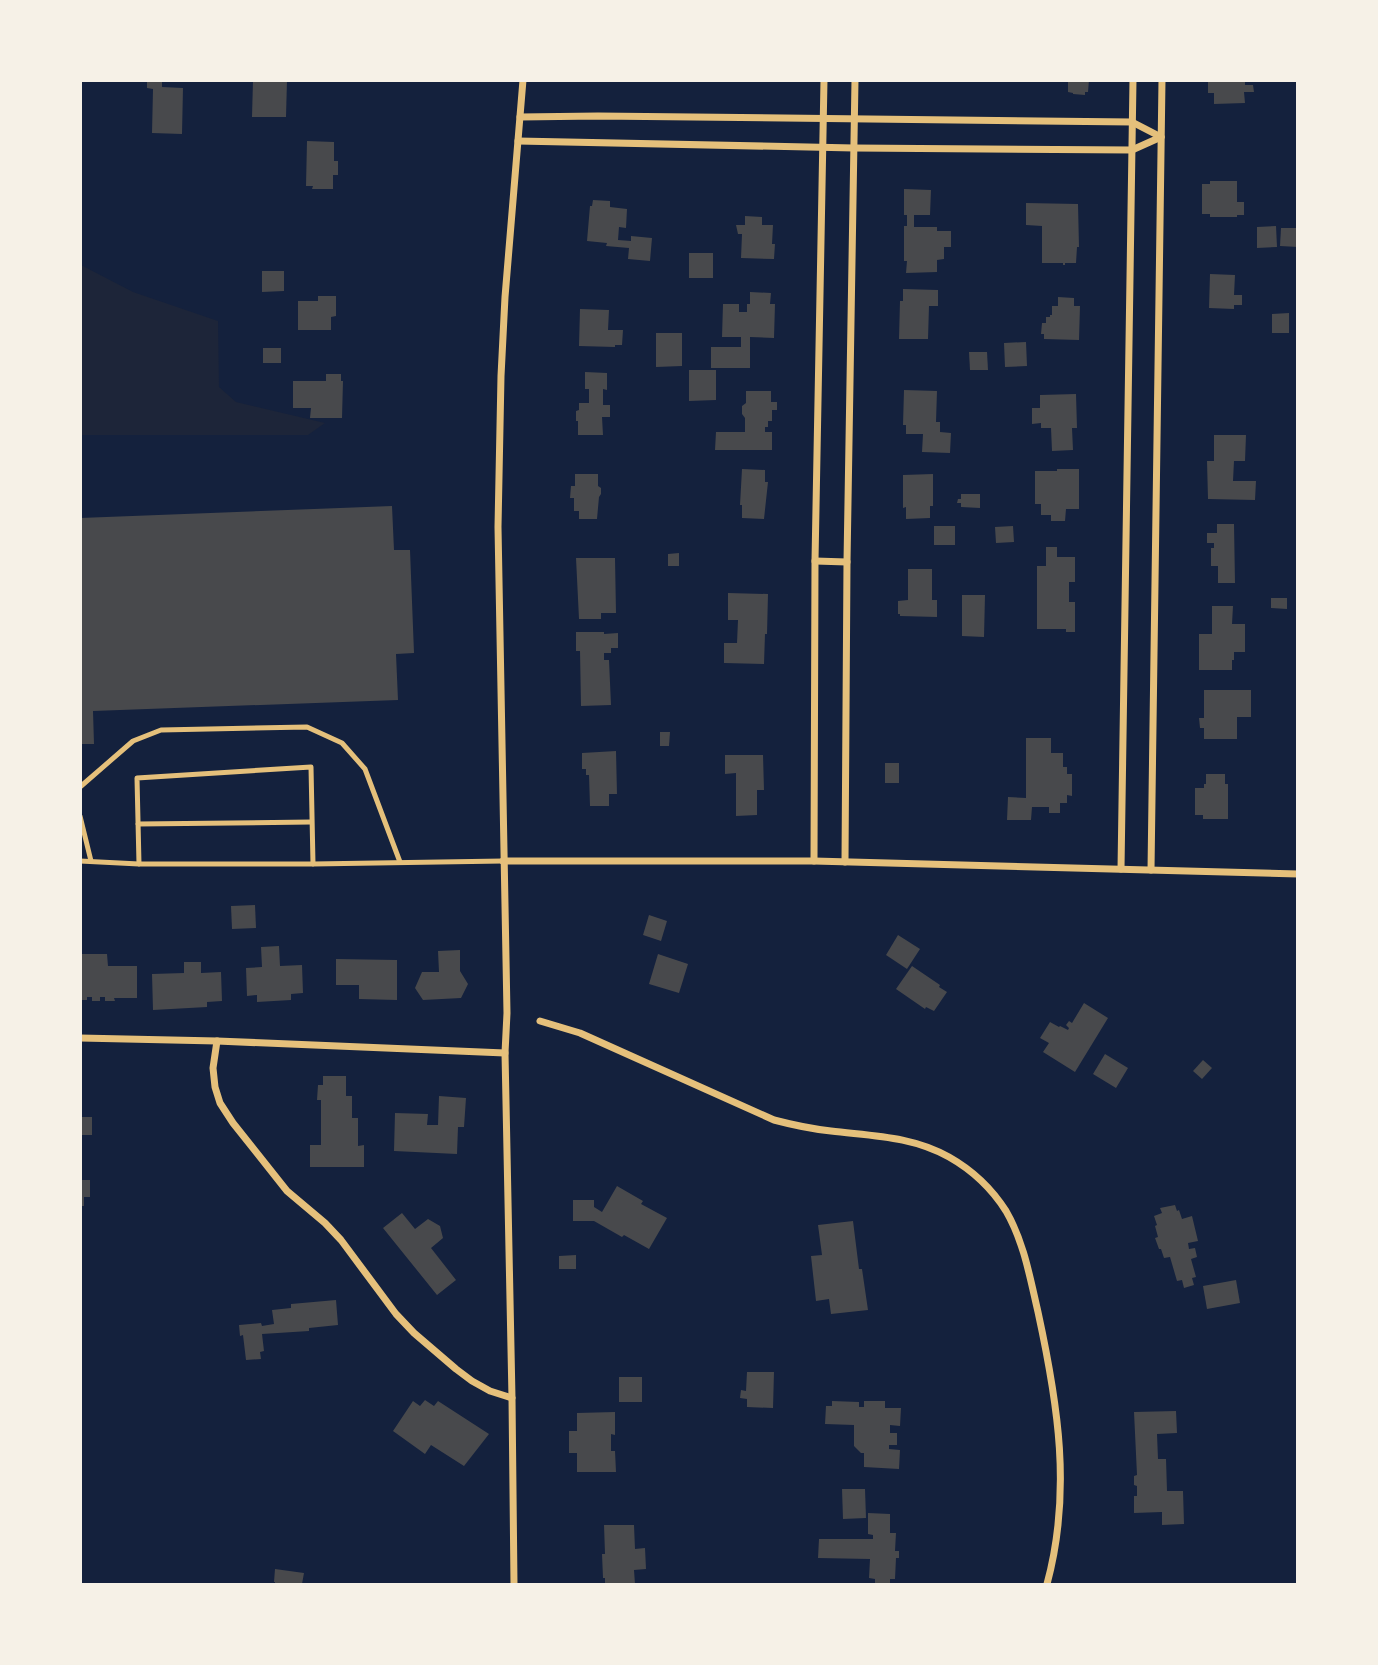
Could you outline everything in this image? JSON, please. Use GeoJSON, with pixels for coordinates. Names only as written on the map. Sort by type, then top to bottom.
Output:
{"type":"FeatureCollection","features":[{"type":"Feature","properties":{"kind":"street"},"geometry":{"type":"LineString","coordinates":[[514,1584],[498,527],[505,297],[523,80]]}},
{"type":"Feature","properties":{"kind":"street"},"geometry":{"type":"LineString","coordinates":[[814,861],[824,80]]}},
{"type":"Feature","properties":{"kind":"street"},"geometry":{"type":"LineString","coordinates":[[845,862],[855,80]]}},
{"type":"Feature","properties":{"kind":"street"},"geometry":{"type":"LineString","coordinates":[[1121,869],[1133,80]]}},
{"type":"Feature","properties":{"kind":"street"},"geometry":{"type":"LineString","coordinates":[[1150,870],[1163,80]]}},
{"type":"Feature","properties":{"kind":"street"},"geometry":{"type":"LineString","coordinates":[[520,117],[1132,122],[1161,137]]}},
{"type":"Feature","properties":{"kind":"street"},"geometry":{"type":"LineString","coordinates":[[518,141],[1132,150],[1161,137]]}},
{"type":"Feature","properties":{"kind":"street"},"geometry":{"type":"LineString","coordinates":[[816,561],[847,562]]}},
{"type":"Feature","properties":{"kind":"street"},"geometry":{"type":"LineString","coordinates":[[503,861],[814,861],[1297,874]]}},
{"type":"Feature","properties":{"kind":"street"},"geometry":{"type":"LineString","coordinates":[[540,1021],[580,1033],[774,1120],[828,1131],[893,1137],[928,1146],[973,1173],[992,1193],[1019,1236],[1037,1307],[1058,1417],[1061,1456],[1060,1505],[1047,1584]]}},
{"type":"Feature","properties":{"kind":"street"},"geometry":{"type":"LineString","coordinates":[[80,1038],[505,1053]]}},
{"type":"Feature","properties":{"kind":"street"},"geometry":{"type":"LineString","coordinates":[[217,1041],[213,1068],[220,1103],[287,1191],[341,1240],[396,1314],[414,1333],[472,1381],[490,1391],[512,1398]]}},
{"type":"Feature","properties":{"kind":"lane"},"geometry":{"type":"LineString","coordinates":[[80,787],[133,741],[161,730],[307,727],[342,743],[365,769],[400,862]]}},
{"type":"Feature","properties":{"kind":"lane"},"geometry":{"type":"LineString","coordinates":[[139,864],[137,778],[311,767],[313,864]]}},
{"type":"Feature","properties":{"kind":"lane"},"geometry":{"type":"LineString","coordinates":[[80,816],[91,861]]}},
{"type":"Feature","properties":{"kind":"lane"},"geometry":{"type":"LineString","coordinates":[[138,824],[312,822]]}},
{"type":"Feature","properties":{"kind":"lane"},"geometry":{"type":"LineString","coordinates":[[80,861],[139,864],[313,864],[503,861]]}},
{"type":"Feature","properties":{"kind":"shaded area"},"geometry":{"type":"Polygon","coordinates":[[[81,265],[133,292],[218,321],[219,387],[236,402],[325,423],[308,435],[81,435],[81,265]]]}},
{"type":"Feature","properties":{"kind":"building"},"geometry":{"type":"Polygon","coordinates":[[[147,80],[162,80],[162,87],[183,88],[182,134],[152,133],[153,89],[147,88],[147,80]]]}},
{"type":"Feature","properties":{"kind":"building"},"geometry":{"type":"Polygon","coordinates":[[[253,80],[287,80],[286,117],[252,117],[253,80]]]}},
{"type":"Feature","properties":{"kind":"building"},"geometry":{"type":"Polygon","coordinates":[[[1068,80],[1089,80],[1088,92],[1085,92],[1085,95],[1068,92],[1068,80]]]}},
{"type":"Feature","properties":{"kind":"building"},"geometry":{"type":"Polygon","coordinates":[[[1245,80],[1245,85],[1253,85],[1254,92],[1244,92],[1245,103],[1214,104],[1214,93],[1208,93],[1208,82],[1245,80]]]}},
{"type":"Feature","properties":{"kind":"building"},"geometry":{"type":"Polygon","coordinates":[[[307,141],[334,142],[334,161],[338,161],[338,175],[333,175],[333,189],[312,189],[313,186],[306,186],[307,141]]]}},
{"type":"Feature","properties":{"kind":"building"},"geometry":{"type":"Polygon","coordinates":[[[1210,181],[1237,181],[1237,202],[1244,202],[1244,215],[1210,217],[1210,214],[1202,214],[1202,184],[1210,184],[1210,181]]]}},
{"type":"Feature","properties":{"kind":"building"},"geometry":{"type":"Polygon","coordinates":[[[904,189],[931,190],[930,215],[914,215],[914,227],[937,227],[937,231],[951,231],[951,247],[944,247],[944,259],[937,260],[937,272],[906,273],[904,226],[907,226],[907,215],[904,215],[904,189]]]}},
{"type":"Feature","properties":{"kind":"building"},"geometry":{"type":"Polygon","coordinates":[[[593,200],[610,201],[610,207],[627,209],[626,228],[619,227],[618,240],[631,241],[631,236],[652,238],[650,261],[628,259],[629,248],[587,241],[593,200]]]}},
{"type":"Feature","properties":{"kind":"building"},"geometry":{"type":"Polygon","coordinates":[[[1026,203],[1078,204],[1079,247],[1076,263],[1042,263],[1042,226],[1026,225],[1026,203]]]}},
{"type":"Feature","properties":{"kind":"building"},"geometry":{"type":"Polygon","coordinates":[[[745,216],[762,217],[762,225],[773,225],[774,259],[741,258],[742,234],[738,234],[736,225],[745,225],[745,216]]]}},
{"type":"Feature","properties":{"kind":"building"},"geometry":{"type":"Polygon","coordinates":[[[1276,226],[1277,247],[1257,248],[1257,227],[1276,226]]]}},
{"type":"Feature","properties":{"kind":"building"},"geometry":{"type":"Polygon","coordinates":[[[1281,228],[1298,228],[1298,247],[1280,246],[1281,228]]]}},
{"type":"Feature","properties":{"kind":"building"},"geometry":{"type":"Polygon","coordinates":[[[689,253],[713,253],[713,278],[689,278],[689,253]]]}},
{"type":"Feature","properties":{"kind":"building"},"geometry":{"type":"Polygon","coordinates":[[[262,271],[284,271],[284,291],[262,292],[262,271]]]}},
{"type":"Feature","properties":{"kind":"building"},"geometry":{"type":"Polygon","coordinates":[[[1210,274],[1235,275],[1234,295],[1242,295],[1242,305],[1234,305],[1234,309],[1209,308],[1210,274]]]}},
{"type":"Feature","properties":{"kind":"building"},"geometry":{"type":"Polygon","coordinates":[[[903,289],[938,290],[938,306],[929,306],[928,339],[899,339],[903,289]]]}},
{"type":"Feature","properties":{"kind":"building"},"geometry":{"type":"Polygon","coordinates":[[[750,292],[771,293],[770,304],[775,304],[774,338],[750,337],[750,368],[711,368],[711,347],[741,347],[741,337],[722,337],[723,304],[739,304],[739,312],[747,312],[750,292]]]}},
{"type":"Feature","properties":{"kind":"building"},"geometry":{"type":"Polygon","coordinates":[[[318,296],[336,296],[336,316],[331,317],[331,330],[298,330],[298,301],[318,301],[318,296]]]}},
{"type":"Feature","properties":{"kind":"building"},"geometry":{"type":"Polygon","coordinates":[[[1058,297],[1074,298],[1074,306],[1080,306],[1079,340],[1044,339],[1044,334],[1041,334],[1042,323],[1046,323],[1046,317],[1052,315],[1052,306],[1058,306],[1058,297]]]}},
{"type":"Feature","properties":{"kind":"building"},"geometry":{"type":"Polygon","coordinates":[[[580,309],[609,310],[608,330],[623,330],[622,345],[579,346],[580,309]]]}},
{"type":"Feature","properties":{"kind":"building"},"geometry":{"type":"Polygon","coordinates":[[[1289,313],[1289,333],[1272,333],[1272,314],[1289,313]]]}},
{"type":"Feature","properties":{"kind":"building"},"geometry":{"type":"Polygon","coordinates":[[[656,333],[682,333],[682,366],[656,367],[656,333]]]}},
{"type":"Feature","properties":{"kind":"building"},"geometry":{"type":"Polygon","coordinates":[[[1026,342],[1027,366],[1005,367],[1004,343],[1026,342]]]}},
{"type":"Feature","properties":{"kind":"building"},"geometry":{"type":"Polygon","coordinates":[[[263,348],[281,348],[281,363],[263,363],[263,348]]]}},
{"type":"Feature","properties":{"kind":"building"},"geometry":{"type":"Polygon","coordinates":[[[969,352],[987,352],[988,370],[970,370],[969,352]]]}},
{"type":"Feature","properties":{"kind":"building"},"geometry":{"type":"Polygon","coordinates":[[[689,370],[716,370],[716,400],[689,401],[689,370]]]}},
{"type":"Feature","properties":{"kind":"building"},"geometry":{"type":"Polygon","coordinates":[[[585,372],[607,373],[607,390],[603,389],[603,405],[610,405],[610,417],[602,417],[603,435],[578,435],[576,411],[579,410],[579,403],[589,403],[589,389],[585,389],[585,372]]]}},
{"type":"Feature","properties":{"kind":"building"},"geometry":{"type":"Polygon","coordinates":[[[326,374],[341,374],[342,418],[310,418],[311,408],[293,408],[293,381],[326,381],[326,374]]]}},
{"type":"Feature","properties":{"kind":"building"},"geometry":{"type":"Polygon","coordinates":[[[904,390],[937,391],[936,422],[940,422],[940,432],[951,433],[950,453],[922,452],[923,434],[906,434],[906,425],[903,425],[904,390]]]}},
{"type":"Feature","properties":{"kind":"building"},"geometry":{"type":"Polygon","coordinates":[[[746,391],[771,391],[771,402],[777,402],[777,410],[772,410],[772,421],[768,421],[768,427],[765,427],[765,432],[772,432],[772,450],[715,450],[716,432],[745,432],[742,406],[746,403],[746,391]]]}},
{"type":"Feature","properties":{"kind":"building"},"geometry":{"type":"Polygon","coordinates":[[[1076,394],[1077,428],[1072,428],[1073,450],[1052,451],[1051,428],[1041,428],[1041,423],[1032,424],[1032,408],[1040,408],[1040,395],[1076,394]]]}},
{"type":"Feature","properties":{"kind":"building"},"geometry":{"type":"Polygon","coordinates":[[[1214,435],[1246,435],[1245,461],[1234,461],[1233,481],[1256,481],[1255,500],[1208,499],[1207,461],[1214,461],[1214,435]]]}},
{"type":"Feature","properties":{"kind":"building"},"geometry":{"type":"Polygon","coordinates":[[[742,469],[765,470],[765,482],[768,482],[764,519],[742,518],[742,469]]]}},
{"type":"Feature","properties":{"kind":"building"},"geometry":{"type":"Polygon","coordinates":[[[1079,469],[1079,509],[1066,509],[1065,521],[1051,521],[1051,515],[1041,515],[1041,504],[1035,504],[1035,471],[1079,469]]]}},
{"type":"Feature","properties":{"kind":"building"},"geometry":{"type":"Polygon","coordinates":[[[575,474],[598,474],[601,494],[597,519],[579,519],[579,511],[574,511],[574,498],[570,498],[571,486],[575,486],[575,474]]]}},
{"type":"Feature","properties":{"kind":"building"},"geometry":{"type":"Polygon","coordinates":[[[933,474],[933,506],[930,506],[930,518],[906,519],[906,507],[903,508],[903,475],[933,474]]]}},
{"type":"Feature","properties":{"kind":"building"},"geometry":{"type":"Polygon","coordinates":[[[961,494],[980,494],[980,508],[961,507],[961,503],[957,503],[961,494]]]}},
{"type":"Feature","properties":{"kind":"building"},"geometry":{"type":"Polygon","coordinates":[[[392,506],[394,550],[410,550],[414,653],[396,654],[398,700],[93,711],[94,744],[80,744],[80,518],[392,506]]]}},
{"type":"Feature","properties":{"kind":"building"},"geometry":{"type":"Polygon","coordinates":[[[1217,524],[1234,524],[1235,583],[1218,583],[1218,566],[1211,566],[1211,548],[1214,548],[1214,543],[1207,543],[1207,533],[1217,533],[1217,524]]]}},
{"type":"Feature","properties":{"kind":"building"},"geometry":{"type":"Polygon","coordinates":[[[934,526],[955,526],[955,545],[934,545],[934,526]]]}},
{"type":"Feature","properties":{"kind":"building"},"geometry":{"type":"Polygon","coordinates":[[[1013,526],[1014,542],[996,543],[995,527],[1013,526]]]}},
{"type":"Feature","properties":{"kind":"building"},"geometry":{"type":"Polygon","coordinates":[[[1046,547],[1057,547],[1057,557],[1075,557],[1075,582],[1069,582],[1069,602],[1075,602],[1075,632],[1066,632],[1066,629],[1037,629],[1037,566],[1046,566],[1046,547]]]}},
{"type":"Feature","properties":{"kind":"building"},"geometry":{"type":"Polygon","coordinates":[[[679,553],[679,566],[668,566],[668,554],[679,553]]]}},
{"type":"Feature","properties":{"kind":"building"},"geometry":{"type":"Polygon","coordinates":[[[576,558],[615,558],[616,613],[601,613],[601,619],[579,619],[576,558]]]}},
{"type":"Feature","properties":{"kind":"building"},"geometry":{"type":"Polygon","coordinates":[[[908,569],[932,569],[932,600],[937,600],[937,617],[898,614],[898,601],[908,600],[908,569]]]}},
{"type":"Feature","properties":{"kind":"building"},"geometry":{"type":"Polygon","coordinates":[[[728,593],[768,594],[764,664],[724,663],[724,643],[737,643],[738,620],[728,620],[728,593]]]}},
{"type":"Feature","properties":{"kind":"building"},"geometry":{"type":"Polygon","coordinates":[[[962,595],[985,595],[984,637],[962,636],[962,595]]]}},
{"type":"Feature","properties":{"kind":"building"},"geometry":{"type":"Polygon","coordinates":[[[1271,598],[1287,598],[1287,609],[1271,608],[1271,598]]]}},
{"type":"Feature","properties":{"kind":"building"},"geometry":{"type":"Polygon","coordinates":[[[1212,606],[1233,606],[1232,624],[1245,624],[1245,652],[1234,652],[1232,670],[1199,670],[1199,634],[1212,634],[1212,606]]]}},
{"type":"Feature","properties":{"kind":"building"},"geometry":{"type":"Polygon","coordinates":[[[576,632],[618,633],[618,648],[611,648],[611,653],[604,653],[604,660],[609,660],[611,705],[581,706],[580,651],[576,651],[576,632]]]}},
{"type":"Feature","properties":{"kind":"building"},"geometry":{"type":"Polygon","coordinates":[[[1204,690],[1251,690],[1251,717],[1237,717],[1237,739],[1204,739],[1204,728],[1200,728],[1199,718],[1204,718],[1204,690]]]}},
{"type":"Feature","properties":{"kind":"building"},"geometry":{"type":"Polygon","coordinates":[[[660,732],[670,732],[669,746],[660,746],[660,732]]]}},
{"type":"Feature","properties":{"kind":"building"},"geometry":{"type":"Polygon","coordinates":[[[1026,738],[1051,738],[1051,753],[1063,753],[1063,767],[1067,767],[1067,774],[1072,774],[1072,796],[1067,795],[1067,803],[1060,803],[1060,813],[1049,813],[1049,807],[1032,807],[1031,820],[1007,820],[1008,797],[1026,798],[1026,738]]]}},
{"type":"Feature","properties":{"kind":"building"},"geometry":{"type":"Polygon","coordinates":[[[616,751],[617,794],[609,794],[609,806],[590,806],[589,775],[586,775],[586,769],[582,769],[582,753],[616,751]]]}},
{"type":"Feature","properties":{"kind":"building"},"geometry":{"type":"Polygon","coordinates":[[[725,755],[763,755],[764,790],[757,790],[757,815],[736,816],[736,773],[725,774],[725,755]]]}},
{"type":"Feature","properties":{"kind":"building"},"geometry":{"type":"Polygon","coordinates":[[[885,763],[899,763],[899,783],[885,783],[885,763]]]}},
{"type":"Feature","properties":{"kind":"building"},"geometry":{"type":"Polygon","coordinates":[[[1206,774],[1225,774],[1225,784],[1228,784],[1228,819],[1203,819],[1203,815],[1195,815],[1195,788],[1204,788],[1206,774]]]}},
{"type":"Feature","properties":{"kind":"building"},"geometry":{"type":"Polygon","coordinates":[[[255,905],[256,928],[232,929],[231,906],[255,905]]]}},
{"type":"Feature","properties":{"kind":"building"},"geometry":{"type":"Polygon","coordinates":[[[649,915],[667,921],[661,941],[643,935],[649,915]]]}},
{"type":"Feature","properties":{"kind":"building"},"geometry":{"type":"Polygon","coordinates":[[[898,935],[920,949],[907,969],[886,955],[898,935]]]}},
{"type":"Feature","properties":{"kind":"building"},"geometry":{"type":"Polygon","coordinates":[[[279,946],[280,966],[302,965],[303,993],[291,994],[291,1000],[257,1002],[257,995],[247,996],[246,968],[262,967],[261,947],[279,946]]]}},
{"type":"Feature","properties":{"kind":"building"},"geometry":{"type":"Polygon","coordinates":[[[460,950],[460,971],[468,984],[461,998],[423,1000],[415,988],[422,972],[439,972],[438,951],[460,950]]]}},
{"type":"Feature","properties":{"kind":"building"},"geometry":{"type":"Polygon","coordinates":[[[80,954],[107,954],[108,966],[137,966],[137,998],[114,998],[115,1001],[105,1001],[105,997],[100,997],[100,1001],[92,1001],[92,997],[87,997],[87,1000],[81,1000],[80,954]]]}},
{"type":"Feature","properties":{"kind":"building"},"geometry":{"type":"Polygon","coordinates":[[[658,954],[688,964],[679,993],[649,984],[658,954]]]}},
{"type":"Feature","properties":{"kind":"building"},"geometry":{"type":"Polygon","coordinates":[[[336,959],[397,960],[397,1000],[359,999],[359,985],[336,985],[336,959]]]}},
{"type":"Feature","properties":{"kind":"building"},"geometry":{"type":"Polygon","coordinates":[[[184,962],[201,962],[201,973],[221,972],[222,1001],[207,1002],[207,1007],[153,1010],[152,974],[184,973],[184,962]]]}},
{"type":"Feature","properties":{"kind":"building"},"geometry":{"type":"Polygon","coordinates":[[[912,966],[947,992],[934,1011],[926,1007],[925,1009],[896,989],[912,966]]]}},
{"type":"Feature","properties":{"kind":"building"},"geometry":{"type":"Polygon","coordinates":[[[1084,1003],[1108,1018],[1075,1072],[1043,1052],[1049,1043],[1040,1038],[1050,1022],[1068,1030],[1066,1025],[1069,1021],[1072,1023],[1084,1003]]]}},
{"type":"Feature","properties":{"kind":"building"},"geometry":{"type":"Polygon","coordinates":[[[1105,1054],[1128,1068],[1116,1088],[1093,1074],[1105,1054]]]}},
{"type":"Feature","properties":{"kind":"building"},"geometry":{"type":"Polygon","coordinates":[[[1203,1060],[1212,1068],[1202,1079],[1193,1071],[1203,1060]]]}},
{"type":"Feature","properties":{"kind":"building"},"geometry":{"type":"Polygon","coordinates":[[[323,1076],[346,1076],[346,1096],[352,1096],[352,1118],[358,1118],[358,1146],[364,1145],[364,1167],[310,1167],[310,1145],[321,1145],[321,1100],[317,1100],[318,1085],[323,1085],[323,1076]]]}},
{"type":"Feature","properties":{"kind":"building"},"geometry":{"type":"Polygon","coordinates":[[[439,1096],[466,1098],[464,1127],[458,1127],[457,1154],[394,1151],[395,1113],[428,1114],[427,1125],[438,1125],[439,1096]]]}},
{"type":"Feature","properties":{"kind":"building"},"geometry":{"type":"Polygon","coordinates":[[[80,1117],[92,1117],[92,1135],[80,1135],[80,1117]]]}},
{"type":"Feature","properties":{"kind":"building"},"geometry":{"type":"Polygon","coordinates":[[[80,1180],[90,1180],[90,1197],[84,1197],[84,1206],[80,1206],[80,1180]]]}},
{"type":"Feature","properties":{"kind":"building"},"geometry":{"type":"Polygon","coordinates":[[[617,1186],[643,1201],[641,1204],[667,1218],[649,1249],[594,1221],[573,1221],[573,1200],[594,1200],[594,1207],[602,1212],[617,1186]]]}},
{"type":"Feature","properties":{"kind":"building"},"geometry":{"type":"Polygon","coordinates":[[[1175,1205],[1182,1219],[1192,1216],[1198,1241],[1188,1243],[1189,1249],[1195,1248],[1197,1257],[1191,1259],[1196,1277],[1192,1278],[1194,1285],[1184,1288],[1182,1280],[1177,1281],[1170,1257],[1164,1258],[1155,1238],[1158,1237],[1154,1216],[1162,1213],[1160,1208],[1175,1205]]]}},
{"type":"Feature","properties":{"kind":"building"},"geometry":{"type":"Polygon","coordinates":[[[402,1213],[415,1229],[428,1219],[440,1226],[443,1238],[431,1248],[456,1280],[437,1295],[383,1228],[402,1213]]]}},
{"type":"Feature","properties":{"kind":"building"},"geometry":{"type":"Polygon","coordinates":[[[853,1221],[868,1310],[831,1314],[829,1299],[816,1301],[811,1256],[822,1255],[818,1225],[853,1221]]]}},
{"type":"Feature","properties":{"kind":"building"},"geometry":{"type":"Polygon","coordinates":[[[576,1255],[576,1269],[559,1269],[559,1256],[576,1255]]]}},
{"type":"Feature","properties":{"kind":"building"},"geometry":{"type":"Polygon","coordinates":[[[1236,1280],[1240,1303],[1207,1309],[1203,1286],[1236,1280]]]}},
{"type":"Feature","properties":{"kind":"building"},"geometry":{"type":"Polygon","coordinates":[[[336,1300],[338,1325],[309,1328],[309,1331],[262,1334],[264,1351],[260,1352],[261,1359],[246,1360],[239,1325],[274,1324],[272,1310],[291,1308],[291,1304],[336,1300]]]}},
{"type":"Feature","properties":{"kind":"building"},"geometry":{"type":"Polygon","coordinates":[[[747,1372],[774,1372],[773,1408],[747,1407],[747,1399],[740,1398],[741,1390],[746,1391],[747,1372]]]}},
{"type":"Feature","properties":{"kind":"building"},"geometry":{"type":"Polygon","coordinates":[[[619,1377],[642,1377],[642,1402],[619,1402],[619,1377]]]}},
{"type":"Feature","properties":{"kind":"building"},"geometry":{"type":"Polygon","coordinates":[[[425,1400],[434,1406],[438,1401],[489,1434],[464,1466],[431,1445],[425,1454],[393,1431],[413,1401],[420,1406],[425,1400]]]}},
{"type":"Feature","properties":{"kind":"building"},"geometry":{"type":"Polygon","coordinates":[[[832,1401],[859,1402],[859,1407],[864,1407],[864,1401],[885,1401],[885,1408],[901,1408],[900,1426],[890,1425],[890,1433],[897,1433],[897,1445],[889,1445],[889,1449],[900,1450],[899,1469],[864,1467],[864,1453],[854,1446],[854,1425],[825,1424],[826,1406],[832,1406],[832,1401]]]}},
{"type":"Feature","properties":{"kind":"building"},"geometry":{"type":"Polygon","coordinates":[[[1176,1411],[1177,1433],[1157,1434],[1158,1459],[1166,1459],[1167,1491],[1183,1491],[1184,1524],[1162,1525],[1162,1512],[1134,1513],[1137,1486],[1134,1485],[1134,1476],[1137,1475],[1134,1412],[1176,1411]]]}},
{"type":"Feature","properties":{"kind":"building"},"geometry":{"type":"Polygon","coordinates":[[[615,1412],[615,1435],[611,1434],[611,1451],[615,1451],[616,1472],[577,1472],[577,1453],[569,1453],[569,1431],[577,1431],[577,1413],[615,1412]]]}},
{"type":"Feature","properties":{"kind":"building"},"geometry":{"type":"Polygon","coordinates":[[[842,1489],[865,1489],[866,1518],[843,1519],[842,1489]]]}},
{"type":"Feature","properties":{"kind":"building"},"geometry":{"type":"Polygon","coordinates":[[[868,1513],[890,1514],[890,1533],[896,1533],[895,1551],[899,1551],[899,1558],[896,1558],[895,1579],[890,1579],[890,1584],[875,1584],[875,1579],[869,1578],[870,1559],[818,1558],[819,1539],[873,1539],[873,1535],[868,1534],[868,1513]]]}},
{"type":"Feature","properties":{"kind":"building"},"geometry":{"type":"Polygon","coordinates":[[[604,1525],[634,1525],[635,1549],[645,1548],[646,1569],[634,1570],[635,1584],[605,1584],[602,1554],[605,1554],[604,1525]]]}},
{"type":"Feature","properties":{"kind":"building"},"geometry":{"type":"Polygon","coordinates":[[[275,1569],[304,1573],[302,1584],[275,1584],[275,1569]]]}}]}
